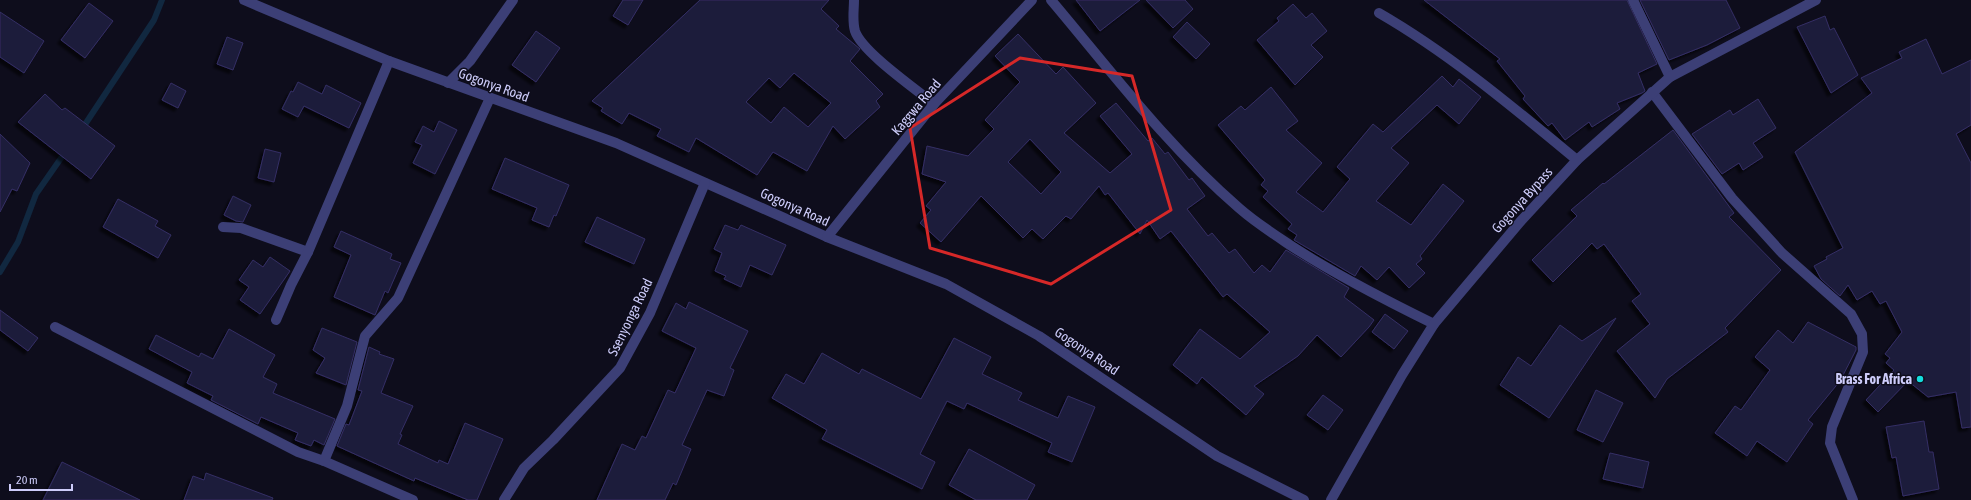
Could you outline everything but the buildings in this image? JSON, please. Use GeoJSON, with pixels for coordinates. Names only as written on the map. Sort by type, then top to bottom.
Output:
{"type":"FeatureCollection","features":[{"type":"Feature","properties":{"kind":"street","name":"Gogonya Road"},"geometry":{"type":"LineString","coordinates":[[244,0],[389,61],[616,143],[827,237],[946,284],[1039,336],[1217,456],[1304,500]]}},
{"type":"Feature","properties":{"kind":"street"},"geometry":{"type":"LineString","coordinates":[[448,83],[470,61],[513,0]]}},
{"type":"Feature","properties":{"kind":"street"},"geometry":{"type":"LineString","coordinates":[[854,0],[853,19],[858,37],[881,61],[934,104]]}},
{"type":"Feature","properties":{"kind":"street","name":"Kaggwa Road"},"geometry":{"type":"LineString","coordinates":[[827,237],[934,104],[1032,0]]}},
{"type":"Feature","properties":{"kind":"street"},"geometry":{"type":"LineString","coordinates":[[1051,0],[1160,130],[1211,183],[1240,209],[1270,232],[1329,270],[1372,294],[1434,324]]}},
{"type":"Feature","properties":{"kind":"street"},"geometry":{"type":"LineString","coordinates":[[1633,0],[1670,77]]}},
{"type":"Feature","properties":{"kind":"street","name":"Gogonya Bypass"},"geometry":{"type":"LineString","coordinates":[[1331,500],[1402,375],[1434,324],[1520,222],[1577,160],[1670,77],[1816,0]]}},
{"type":"Feature","properties":{"kind":"street"},"geometry":{"type":"LineString","coordinates":[[1379,13],[1458,66],[1527,118],[1577,160]]}},
{"type":"Feature","properties":{"kind":"street"},"geometry":{"type":"LineString","coordinates":[[276,320],[291,284],[308,252],[389,61]]}},
{"type":"Feature","properties":{"kind":"street"},"geometry":{"type":"LineString","coordinates":[[1652,92],[1732,198],[1782,253],[1851,314],[1857,323],[1862,334],[1864,344],[1863,352],[1832,427],[1830,443],[1853,500]]}},
{"type":"Feature","properties":{"kind":"street"},"geometry":{"type":"LineString","coordinates":[[324,461],[346,406],[365,336],[398,298],[490,98]]}},
{"type":"Feature","properties":{"kind":"street","name":"Ssenyonga Road"},"geometry":{"type":"LineString","coordinates":[[504,500],[524,468],[553,440],[620,368],[650,312],[705,183]]}},
{"type":"Feature","properties":{"kind":"street"},"geometry":{"type":"LineString","coordinates":[[223,227],[241,228],[308,252]]}},
{"type":"Feature","properties":{"kind":"street"},"geometry":{"type":"LineString","coordinates":[[56,327],[298,452],[324,461],[413,500]]}},
{"type":"Feature","properties":{"kind":"highlighted area"},"geometry":{"type":"Polygon","coordinates":[[[1020,58],[1132,76],[1171,210],[1051,284],[930,248],[910,128],[1020,58]]]}},
{"type":"Feature","properties":{"kind":"waterway"},"geometry":{"type":"LineString","coordinates":[[82,129],[154,20],[162,0]]}},
{"type":"Feature","properties":{"kind":"waterway"},"geometry":{"type":"LineString","coordinates":[[0,272],[18,242],[36,194],[66,151]]}},
{"type":"Feature","properties":{"kind":"place","name":"Brass For Africa"},"geometry":{"type":"Point","coordinates":[1920,379]}}]}
